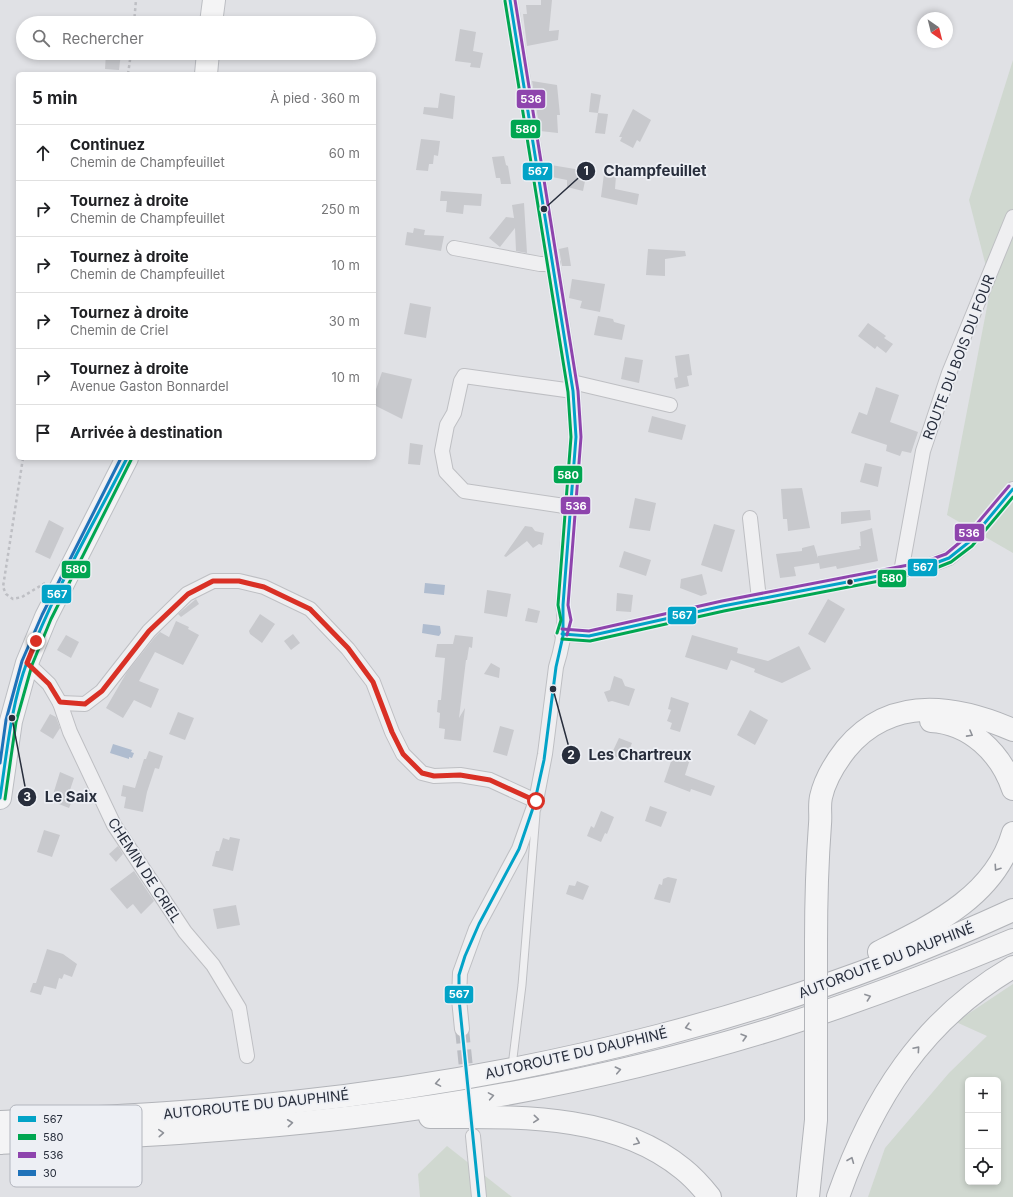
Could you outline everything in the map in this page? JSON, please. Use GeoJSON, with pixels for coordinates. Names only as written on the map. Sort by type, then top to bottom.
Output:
{"type":"FeatureCollection","features":[{"type":"Feature","properties":{"kind":"main road"},"geometry":{"type":"LineString","coordinates":[[212,16],[214,0]]}},
{"type":"Feature","properties":{"kind":"main road"},"geometry":{"type":"LineString","coordinates":[[206,72],[207,60]]}},
{"type":"Feature","properties":{"kind":"main road"},"geometry":{"type":"LineString","coordinates":[[0,798],[6,719],[46,617],[126,460]]}},
{"type":"Feature","properties":{"kind":"main road"},"geometry":{"type":"LineString","coordinates":[[808,1197],[816,1120],[816,860],[821,799],[830,772],[851,743],[880,721],[904,712],[932,709],[972,715],[1013,730]]}},
{"type":"Feature","properties":{"kind":"main road"},"geometry":{"type":"LineString","coordinates":[[820,825],[838,781],[854,755],[864,744],[883,731],[891,727],[913,721],[938,721],[960,728],[980,739],[1002,764],[1013,789]]}},
{"type":"Feature","properties":{"kind":"main road"},"geometry":{"type":"LineString","coordinates":[[792,996],[909,937],[955,909],[978,890],[991,876],[1004,856],[1013,832]]}},
{"type":"Feature","properties":{"kind":"main road","name":"AUTOROUTE DU DAUPHINÉ"},"geometry":{"type":"LineString","coordinates":[[142,1116],[294,1102],[424,1085],[614,1046],[680,1029],[792,996],[917,951],[1013,910]]}},
{"type":"Feature","properties":{"kind":"main road","name":"AUTOROUTE DU DAUPHINÉ"},"geometry":{"type":"LineString","coordinates":[[142,1128],[265,1126],[356,1117],[425,1107],[540,1086],[630,1067],[711,1046],[850,1004],[1013,940]]}},
{"type":"Feature","properties":{"kind":"main road"},"geometry":{"type":"LineString","coordinates":[[838,1197],[857,1147],[873,1112],[905,1062],[941,1022],[958,1007],[980,988],[1013,967]]}},
{"type":"Feature","properties":{"kind":"main road"},"geometry":{"type":"LineString","coordinates":[[356,1117],[522,1118],[558,1121],[593,1128],[639,1142],[661,1154],[682,1168],[710,1197]]}},
{"type":"Feature","properties":{"kind":"main road","name":"AUTOROUTE DU DAUPHINÉ"},"geometry":{"type":"LineString","coordinates":[[0,1122],[10,1123]]}},
{"type":"Feature","properties":{"kind":"main road","name":"AUTOROUTE DU DAUPHINÉ"},"geometry":{"type":"LineString","coordinates":[[0,1143],[10,1141]]}},
{"type":"Feature","properties":{"kind":"street"},"geometry":{"type":"LineString","coordinates":[[462,1029],[459,999],[460,973],[476,929],[519,850],[536,801],[546,754],[556,667],[561,651],[562,634],[566,620],[563,605],[576,437],[573,387],[510,0]]}},
{"type":"Feature","properties":{"kind":"street","name":"ROUTE DU BOIS DU FOUR"},"geometry":{"type":"LineString","coordinates":[[902,572],[923,451],[949,373],[1013,217]]}},
{"type":"Feature","properties":{"kind":"street"},"geometry":{"type":"LineString","coordinates":[[454,248],[540,264],[553,264]]}},
{"type":"Feature","properties":{"kind":"street"},"geometry":{"type":"LineString","coordinates":[[571,507],[464,491],[446,472],[442,451],[447,425],[454,413],[461,381],[464,376],[573,387],[670,405]]}},
{"type":"Feature","properties":{"kind":"street"},"geometry":{"type":"LineString","coordinates":[[562,634],[588,636],[759,599],[925,567],[949,558],[969,542],[1013,489]]}},
{"type":"Feature","properties":{"kind":"street"},"geometry":{"type":"LineString","coordinates":[[750,518],[759,599]]}},
{"type":"Feature","properties":{"kind":"street"},"geometry":{"type":"LineString","coordinates":[[60,702],[85,704],[102,691],[149,631],[188,594],[213,581],[239,581],[264,587],[310,609],[348,648],[373,682],[392,732],[403,754],[422,773],[434,776],[460,775],[490,780],[536,801]]}},
{"type":"Feature","properties":{"kind":"street","name":"CHEMIN DE CRIEL"},"geometry":{"type":"LineString","coordinates":[[27,663],[49,684],[60,702],[70,732],[114,825],[185,932],[213,965],[239,1008],[247,1056]]}},
{"type":"Feature","properties":{"kind":"street"},"geometry":{"type":"LineString","coordinates":[[473,1136],[479,1197]]}},
{"type":"Feature","properties":{"kind":"lane"},"geometry":{"type":"LineString","coordinates":[[512,1068],[522,985],[536,833],[536,801]]}},
{"type":"Feature","properties":{"kind":"path"},"geometry":{"type":"LineString","coordinates":[[135,16],[136,0]]}},
{"type":"Feature","properties":{"kind":"path"},"geometry":{"type":"LineString","coordinates":[[128,72],[130,60]]}},
{"type":"Feature","properties":{"kind":"path"},"geometry":{"type":"LineString","coordinates":[[23,460],[3,587],[6,594],[13,599],[22,597],[50,580],[64,582]]}},
{"type":"Feature","properties":{"kind":"shaded area"},"geometry":{"type":"Polygon","coordinates":[[[1013,60],[1013,553],[947,515],[991,286],[969,200],[1013,60]]]}},
{"type":"Feature","properties":{"kind":"shaded area"},"geometry":{"type":"Polygon","coordinates":[[[1013,984],[1013,1197],[868,1197],[885,1148],[949,1073],[987,1036],[956,1022],[1013,984]]]}},
{"type":"Feature","properties":{"kind":"shaded area"},"geometry":{"type":"Polygon","coordinates":[[[447,1146],[512,1197],[420,1197],[418,1174],[447,1146]]]}},
{"type":"Feature","properties":{"kind":"water"},"geometry":{"type":"Polygon","coordinates":[[[425,583],[445,585],[444,595],[424,593],[425,583]]]}},
{"type":"Feature","properties":{"kind":"water"},"geometry":{"type":"Polygon","coordinates":[[[423,624],[440,626],[441,633],[439,636],[422,633],[423,624]]]}},
{"type":"Feature","properties":{"kind":"water"},"geometry":{"type":"Polygon","coordinates":[[[113,744],[132,750],[131,752],[134,753],[132,758],[129,757],[129,759],[110,753],[113,744]]]}},
{"type":"Feature","properties":{"kind":"building"},"geometry":{"type":"Polygon","coordinates":[[[541,0],[552,0],[549,31],[559,30],[558,40],[527,46],[523,14],[527,14],[526,5],[541,5],[541,0]]]}},
{"type":"Feature","properties":{"kind":"building"},"geometry":{"type":"Polygon","coordinates":[[[460,29],[476,32],[473,51],[483,53],[480,68],[470,67],[471,63],[455,61],[460,29]]]}},
{"type":"Feature","properties":{"kind":"building"},"geometry":{"type":"Polygon","coordinates":[[[106,60],[120,60],[119,70],[105,69],[106,60]]]}},
{"type":"Feature","properties":{"kind":"building"},"geometry":{"type":"Polygon","coordinates":[[[532,81],[557,85],[560,115],[557,115],[558,133],[540,131],[532,81]]]}},
{"type":"Feature","properties":{"kind":"building"},"geometry":{"type":"Polygon","coordinates":[[[440,93],[455,96],[453,119],[423,114],[424,107],[438,108],[440,93]]]}},
{"type":"Feature","properties":{"kind":"building"},"geometry":{"type":"Polygon","coordinates":[[[591,93],[601,95],[598,113],[589,112],[591,93]]]}},
{"type":"Feature","properties":{"kind":"building"},"geometry":{"type":"Polygon","coordinates":[[[633,109],[651,120],[640,142],[637,140],[633,148],[620,141],[622,137],[619,137],[633,109]]]}},
{"type":"Feature","properties":{"kind":"building"},"geometry":{"type":"Polygon","coordinates":[[[598,113],[608,114],[605,134],[595,133],[598,113]]]}},
{"type":"Feature","properties":{"kind":"building"},"geometry":{"type":"Polygon","coordinates":[[[421,139],[440,141],[438,156],[434,155],[433,164],[429,164],[428,171],[416,170],[421,139]]]}},
{"type":"Feature","properties":{"kind":"building"},"geometry":{"type":"Polygon","coordinates":[[[504,156],[506,165],[508,166],[511,184],[501,184],[500,178],[496,178],[492,157],[504,156]]]}},
{"type":"Feature","properties":{"kind":"building"},"geometry":{"type":"Polygon","coordinates":[[[545,164],[587,171],[583,191],[567,187],[567,180],[547,176],[545,164]]]}},
{"type":"Feature","properties":{"kind":"building"},"geometry":{"type":"Polygon","coordinates":[[[604,174],[616,176],[615,189],[639,194],[637,205],[601,197],[604,174]]]}},
{"type":"Feature","properties":{"kind":"building"},"geometry":{"type":"Polygon","coordinates":[[[441,191],[482,194],[481,206],[464,205],[463,214],[446,212],[447,201],[440,201],[441,191]]]}},
{"type":"Feature","properties":{"kind":"building"},"geometry":{"type":"Polygon","coordinates":[[[524,203],[527,253],[516,251],[515,228],[500,247],[489,238],[506,217],[514,218],[512,205],[524,203]]]}},
{"type":"Feature","properties":{"kind":"building"},"geometry":{"type":"Polygon","coordinates":[[[414,228],[425,230],[424,235],[444,236],[441,251],[405,245],[407,232],[413,233],[414,228]]]}},
{"type":"Feature","properties":{"kind":"building"},"geometry":{"type":"Polygon","coordinates":[[[568,247],[571,266],[562,266],[559,249],[568,247]]]}},
{"type":"Feature","properties":{"kind":"building"},"geometry":{"type":"Polygon","coordinates":[[[648,249],[685,251],[686,256],[665,259],[665,276],[646,275],[648,249]]]}},
{"type":"Feature","properties":{"kind":"building"},"geometry":{"type":"Polygon","coordinates":[[[572,279],[605,284],[600,312],[580,308],[582,301],[569,298],[572,279]]]}},
{"type":"Feature","properties":{"kind":"building"},"geometry":{"type":"Polygon","coordinates":[[[410,303],[431,307],[426,338],[404,334],[410,303]]]}},
{"type":"Feature","properties":{"kind":"building"},"geometry":{"type":"Polygon","coordinates":[[[598,316],[613,319],[614,322],[625,325],[622,340],[594,335],[598,316]]]}},
{"type":"Feature","properties":{"kind":"building"},"geometry":{"type":"Polygon","coordinates":[[[868,323],[886,336],[884,338],[893,344],[886,353],[877,346],[875,349],[858,336],[868,323]]]}},
{"type":"Feature","properties":{"kind":"building"},"geometry":{"type":"Polygon","coordinates":[[[689,354],[692,375],[687,376],[689,386],[676,389],[674,378],[678,377],[675,356],[689,354]]]}},
{"type":"Feature","properties":{"kind":"building"},"geometry":{"type":"Polygon","coordinates":[[[625,357],[643,360],[639,383],[621,379],[625,357]]]}},
{"type":"Feature","properties":{"kind":"building"},"geometry":{"type":"Polygon","coordinates":[[[382,372],[412,379],[402,419],[376,406],[376,389],[382,372]]]}},
{"type":"Feature","properties":{"kind":"building"},"geometry":{"type":"Polygon","coordinates":[[[876,387],[899,395],[890,422],[918,432],[911,453],[902,451],[900,456],[886,451],[887,445],[851,433],[859,412],[867,415],[876,387]]]}},
{"type":"Feature","properties":{"kind":"building"},"geometry":{"type":"Polygon","coordinates":[[[652,416],[686,425],[682,440],[648,432],[652,416]]]}},
{"type":"Feature","properties":{"kind":"building"},"geometry":{"type":"Polygon","coordinates":[[[410,443],[423,445],[420,465],[408,464],[410,443]]]}},
{"type":"Feature","properties":{"kind":"building"},"geometry":{"type":"Polygon","coordinates":[[[865,463],[882,467],[878,487],[860,482],[865,463]]]}},
{"type":"Feature","properties":{"kind":"building"},"geometry":{"type":"Polygon","coordinates":[[[802,488],[810,528],[788,531],[787,519],[783,519],[781,489],[802,488]]]}},
{"type":"Feature","properties":{"kind":"building"},"geometry":{"type":"Polygon","coordinates":[[[635,498],[656,503],[650,531],[629,528],[635,498]]]}},
{"type":"Feature","properties":{"kind":"building"},"geometry":{"type":"Polygon","coordinates":[[[870,510],[871,520],[841,524],[841,512],[870,510]]]}},
{"type":"Feature","properties":{"kind":"building"},"geometry":{"type":"Polygon","coordinates":[[[49,520],[64,528],[50,559],[35,552],[49,520]]]}},
{"type":"Feature","properties":{"kind":"building"},"geometry":{"type":"Polygon","coordinates":[[[714,524],[735,530],[722,572],[701,565],[714,524]]]}},
{"type":"Feature","properties":{"kind":"building"},"geometry":{"type":"Polygon","coordinates":[[[525,526],[532,527],[535,531],[544,533],[542,545],[539,544],[533,548],[527,541],[506,557],[504,556],[525,526]]]}},
{"type":"Feature","properties":{"kind":"building"},"geometry":{"type":"Polygon","coordinates":[[[872,528],[878,561],[837,569],[836,566],[820,569],[819,563],[794,567],[796,576],[780,578],[776,554],[802,551],[802,548],[814,545],[818,558],[818,556],[860,549],[860,532],[872,528]]]}},
{"type":"Feature","properties":{"kind":"building"},"geometry":{"type":"Polygon","coordinates":[[[624,551],[651,560],[646,576],[619,567],[624,551]]]}},
{"type":"Feature","properties":{"kind":"building"},"geometry":{"type":"Polygon","coordinates":[[[702,574],[707,594],[701,596],[680,588],[681,579],[702,574]]]}},
{"type":"Feature","properties":{"kind":"building"},"geometry":{"type":"Polygon","coordinates":[[[487,590],[511,594],[507,617],[484,613],[487,590]]]}},
{"type":"Feature","properties":{"kind":"building"},"geometry":{"type":"Polygon","coordinates":[[[617,593],[633,595],[631,612],[616,611],[617,593]]]}},
{"type":"Feature","properties":{"kind":"building"},"geometry":{"type":"Polygon","coordinates":[[[196,599],[199,604],[181,617],[178,614],[196,599]]]}},
{"type":"Feature","properties":{"kind":"building"},"geometry":{"type":"Polygon","coordinates":[[[828,599],[845,609],[825,643],[808,634],[828,599]]]}},
{"type":"Feature","properties":{"kind":"building"},"geometry":{"type":"Polygon","coordinates":[[[528,608],[540,611],[537,623],[525,621],[528,608]]]}},
{"type":"Feature","properties":{"kind":"building"},"geometry":{"type":"Polygon","coordinates":[[[260,614],[275,624],[262,643],[250,634],[249,631],[260,614]]]}},
{"type":"Feature","properties":{"kind":"building"},"geometry":{"type":"Polygon","coordinates":[[[176,621],[189,627],[188,629],[199,635],[183,665],[155,652],[139,681],[159,689],[151,708],[134,700],[123,718],[106,708],[127,672],[155,637],[160,632],[169,637],[176,621]]]}},
{"type":"Feature","properties":{"kind":"building"},"geometry":{"type":"Polygon","coordinates":[[[293,634],[300,643],[291,650],[284,641],[293,634]]]}},
{"type":"Feature","properties":{"kind":"building"},"geometry":{"type":"Polygon","coordinates":[[[66,635],[79,642],[71,658],[57,650],[66,635]]]}},
{"type":"Feature","properties":{"kind":"building"},"geometry":{"type":"Polygon","coordinates":[[[455,635],[473,637],[472,648],[469,647],[466,660],[459,718],[465,708],[461,741],[444,739],[445,729],[439,728],[440,713],[437,712],[438,700],[441,700],[445,658],[435,657],[437,644],[453,644],[455,635]]]}},
{"type":"Feature","properties":{"kind":"building"},"geometry":{"type":"Polygon","coordinates":[[[692,635],[738,648],[737,653],[768,661],[799,646],[811,669],[782,683],[754,672],[755,669],[731,660],[727,670],[685,657],[692,635]]]}},
{"type":"Feature","properties":{"kind":"building"},"geometry":{"type":"Polygon","coordinates":[[[491,663],[500,668],[499,678],[484,674],[491,663]]]}},
{"type":"Feature","properties":{"kind":"building"},"geometry":{"type":"Polygon","coordinates":[[[614,676],[622,679],[625,686],[635,689],[629,706],[612,701],[608,702],[604,692],[610,690],[614,676]]]}},
{"type":"Feature","properties":{"kind":"building"},"geometry":{"type":"Polygon","coordinates":[[[671,697],[689,703],[680,732],[670,729],[672,723],[667,721],[671,710],[668,709],[671,697]]]}},
{"type":"Feature","properties":{"kind":"building"},"geometry":{"type":"Polygon","coordinates":[[[750,710],[768,720],[755,745],[737,735],[750,710]]]}},
{"type":"Feature","properties":{"kind":"building"},"geometry":{"type":"Polygon","coordinates":[[[178,712],[194,718],[185,740],[169,734],[178,712]]]}},
{"type":"Feature","properties":{"kind":"building"},"geometry":{"type":"Polygon","coordinates":[[[50,714],[56,717],[60,728],[53,739],[40,731],[50,714]]]}},
{"type":"Feature","properties":{"kind":"building"},"geometry":{"type":"Polygon","coordinates":[[[500,726],[514,730],[507,756],[493,752],[500,726]]]}},
{"type":"Feature","properties":{"kind":"building"},"geometry":{"type":"Polygon","coordinates":[[[619,738],[632,743],[625,760],[611,755],[619,738]]]}},
{"type":"Feature","properties":{"kind":"building"},"geometry":{"type":"Polygon","coordinates":[[[675,750],[691,756],[685,775],[715,786],[711,796],[691,789],[690,792],[664,782],[675,750]]]}},
{"type":"Feature","properties":{"kind":"building"},"geometry":{"type":"Polygon","coordinates":[[[149,751],[163,756],[159,769],[155,768],[147,792],[143,812],[124,808],[126,797],[121,796],[123,785],[135,788],[144,759],[146,759],[149,751]]]}},
{"type":"Feature","properties":{"kind":"building"},"geometry":{"type":"Polygon","coordinates":[[[60,772],[74,778],[70,790],[76,792],[69,808],[51,801],[60,772]]]}},
{"type":"Feature","properties":{"kind":"building"},"geometry":{"type":"Polygon","coordinates":[[[650,806],[667,812],[661,827],[645,821],[650,806]]]}},
{"type":"Feature","properties":{"kind":"building"},"geometry":{"type":"Polygon","coordinates":[[[601,811],[614,817],[607,834],[605,833],[601,842],[587,836],[591,826],[594,828],[601,811]]]}},
{"type":"Feature","properties":{"kind":"building"},"geometry":{"type":"Polygon","coordinates":[[[44,830],[60,835],[52,857],[37,852],[44,830]]]}},
{"type":"Feature","properties":{"kind":"building"},"geometry":{"type":"Polygon","coordinates":[[[230,837],[240,839],[233,871],[212,866],[216,851],[219,851],[223,838],[229,840],[230,837]]]}},
{"type":"Feature","properties":{"kind":"building"},"geometry":{"type":"Polygon","coordinates":[[[118,846],[123,854],[116,862],[109,854],[118,846]]]}},
{"type":"Feature","properties":{"kind":"building"},"geometry":{"type":"Polygon","coordinates":[[[134,871],[154,901],[141,914],[133,904],[127,909],[110,889],[134,871]]]}},
{"type":"Feature","properties":{"kind":"building"},"geometry":{"type":"Polygon","coordinates":[[[668,877],[677,879],[670,903],[654,899],[659,884],[662,885],[663,879],[668,877]]]}},
{"type":"Feature","properties":{"kind":"building"},"geometry":{"type":"Polygon","coordinates":[[[577,881],[589,886],[583,900],[566,894],[569,885],[575,886],[577,881]]]}},
{"type":"Feature","properties":{"kind":"building"},"geometry":{"type":"Polygon","coordinates":[[[236,905],[240,925],[217,929],[213,909],[236,905]]]}},
{"type":"Feature","properties":{"kind":"building"},"geometry":{"type":"Polygon","coordinates":[[[47,949],[63,954],[77,964],[72,977],[64,974],[62,979],[59,978],[56,989],[44,986],[41,995],[30,992],[33,983],[36,983],[47,949]]]}},
{"type":"Feature","properties":{"kind":"tunnel"},"geometry":{"type":"LineString","coordinates":[[462,1029],[473,1136]]}},
{"type":"Feature","properties":{"kind":"transit line","name":"567"},"geometry":{"type":"LineString","coordinates":[[479,1197],[459,999],[459,975],[465,956],[479,924],[519,849],[534,805],[544,760],[556,667],[563,636],[563,605],[576,437],[573,391],[510,0]]}},
{"type":"Feature","properties":{"kind":"transit line","name":"536"},"geometry":{"type":"LineString","coordinates":[[515,0],[578,391],[581,437],[568,605],[571,620],[567,635]]}},
{"type":"Feature","properties":{"kind":"transit line","name":"580"},"geometry":{"type":"LineString","coordinates":[[505,1],[568,392],[571,437],[558,605],[561,620],[557,633]]}},
{"type":"Feature","properties":{"kind":"transit line","name":"30"},"geometry":{"type":"LineString","coordinates":[[0,763],[6,720],[22,661],[42,615],[120,460]]}},
{"type":"Feature","properties":{"kind":"transit line","name":"567"},"geometry":{"type":"LineString","coordinates":[[0,798],[13,712],[27,662],[49,610],[74,558],[126,460]]}},
{"type":"Feature","properties":{"kind":"transit line","name":"580"},"geometry":{"type":"LineString","coordinates":[[5,799],[16,722],[32,665],[51,619],[131,460]]}},
{"type":"Feature","properties":{"kind":"transit line","name":"536"},"geometry":{"type":"LineString","coordinates":[[562,629],[589,631],[722,601],[924,562],[946,554],[965,538],[1009,486]]}},
{"type":"Feature","properties":{"kind":"transit line","name":"567"},"geometry":{"type":"LineString","coordinates":[[562,634],[589,636],[723,606],[925,567],[949,558],[969,542],[1013,489]]}},
{"type":"Feature","properties":{"kind":"transit line","name":"580"},"geometry":{"type":"LineString","coordinates":[[562,639],[590,641],[724,611],[926,572],[951,562],[972,546],[1013,497]]}},
{"type":"Feature","properties":{"kind":"place","name":"Champfeuillet"},"geometry":{"type":"Point","coordinates":[544,209]}},
{"type":"Feature","properties":{"kind":"place","name":"Les Chartreux"},"geometry":{"type":"Point","coordinates":[553,689]}},
{"type":"Feature","properties":{"kind":"place","name":"Le Saix"},"geometry":{"type":"Point","coordinates":[12,718]}},
{"type":"Feature","properties":{"kind":"route"},"geometry":{"type":"LineString","coordinates":[[36,641],[27,663],[34,668],[49,684],[60,702],[85,704],[102,691],[149,631],[188,594],[213,581],[239,581],[264,587],[310,609],[348,648],[373,682],[392,732],[403,754],[422,773],[434,776],[460,775],[490,780],[536,801]]}}]}
